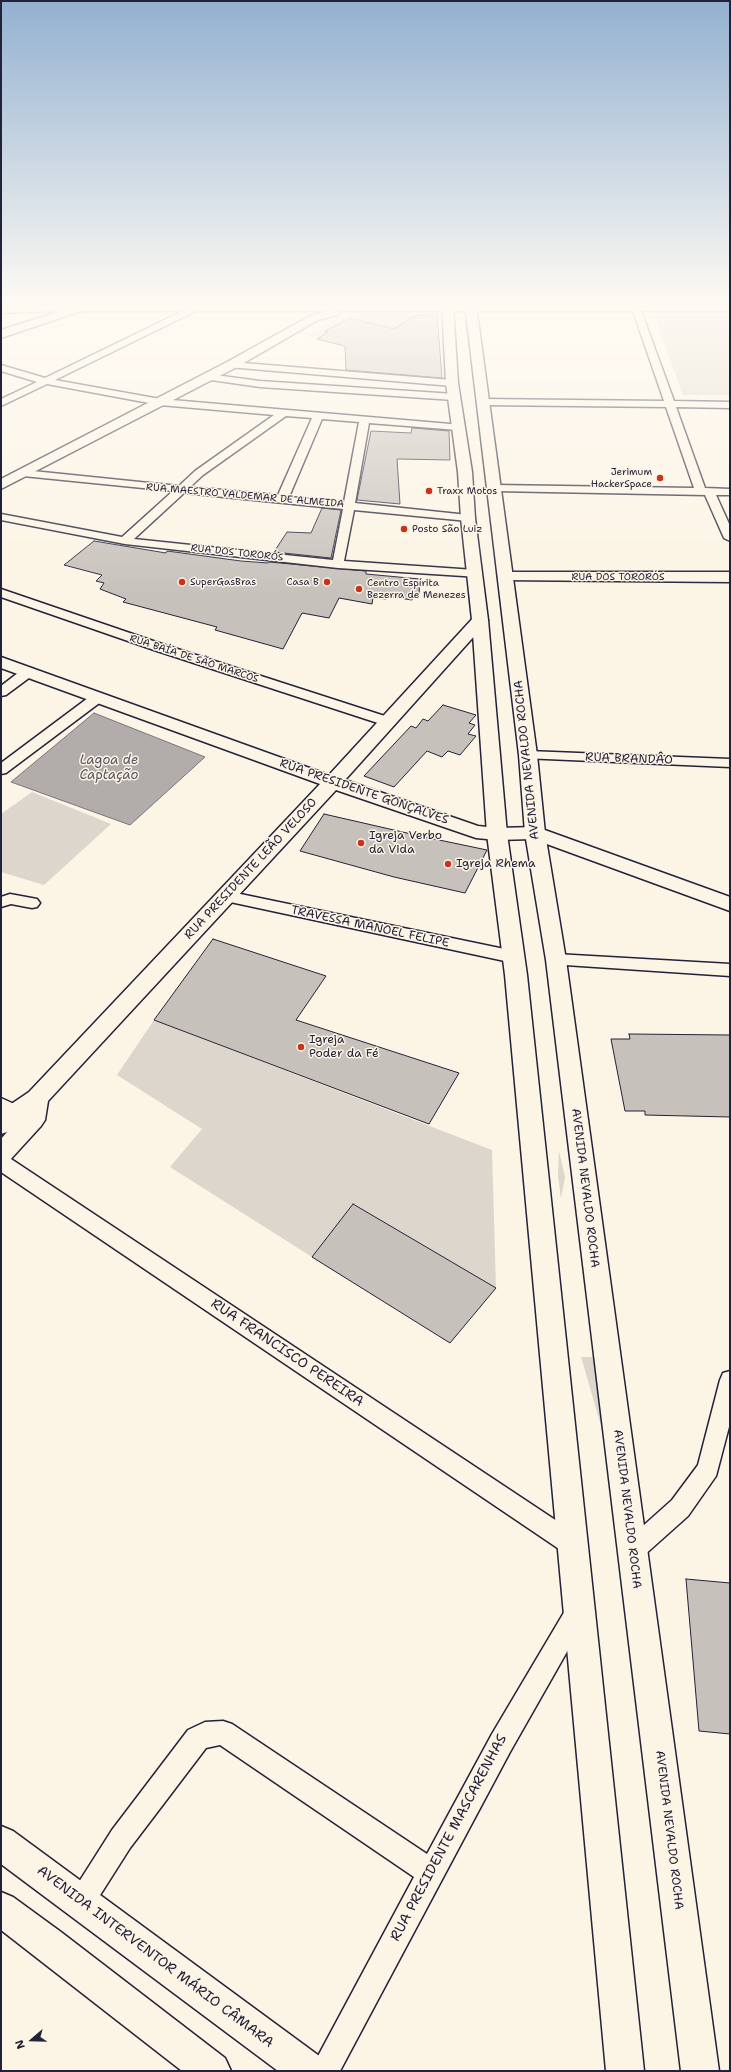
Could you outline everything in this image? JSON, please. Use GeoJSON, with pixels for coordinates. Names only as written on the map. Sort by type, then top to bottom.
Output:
{"type":"FeatureCollection","features":[{"type":"Feature","properties":{"kind":"main road"},"geometry":{"type":"LineString","coordinates":[[1,485],[160,402]]}},
{"type":"Feature","properties":{"kind":"main road"},"geometry":{"type":"LineString","coordinates":[[455,402],[465,472],[468,518],[480,620],[497,834],[514,957],[625,2071]]}},
{"type":"Feature","properties":{"kind":"main road","name":"AVENIDA NEVALDO ROCHA"},"geometry":{"type":"LineString","coordinates":[[483,402],[528,755],[535,834],[556,960],[700,2071]]}},
{"type":"Feature","properties":{"kind":"main road","name":"RUA DOS TORORÓS"},"geometry":{"type":"LineString","coordinates":[[506,577],[730,577]]}},
{"type":"Feature","properties":{"kind":"main road","name":"RUA PRESIDENTE LEÃO VELOSO"},"geometry":{"type":"LineString","coordinates":[[1,1154],[13,1115],[37,1098],[389,722],[480,620]]}},
{"type":"Feature","properties":{"kind":"main road","name":"RUA PRESIDENTE GONÇALVES"},"geometry":{"type":"LineString","coordinates":[[1,662],[332,782],[476,832],[497,834],[535,834],[730,904]]}},
{"type":"Feature","properties":{"kind":"main road","name":"AVENIDA INTERVENTOR MÁRIO CÂMARA"},"geometry":{"type":"LineString","coordinates":[[1,1843],[309,2071]]}},
{"type":"Feature","properties":{"kind":"main road"},"geometry":{"type":"LineString","coordinates":[[1,1909],[49,1944],[212,2071]]}},
{"type":"Feature","properties":{"kind":"street"},"geometry":{"type":"LineString","coordinates":[[160,402],[458,427]]}},
{"type":"Feature","properties":{"kind":"street"},"geometry":{"type":"LineString","coordinates":[[483,402],[730,405]]}},
{"type":"Feature","properties":{"kind":"street"},"geometry":{"type":"LineString","coordinates":[[671,404],[705,492],[730,538]]}},
{"type":"Feature","properties":{"kind":"street"},"geometry":{"type":"LineString","coordinates":[[125,541],[180,490],[219,457],[283,413]]}},
{"type":"Feature","properties":{"kind":"street"},"geometry":{"type":"LineString","coordinates":[[282,499],[318,416]]}},
{"type":"Feature","properties":{"kind":"street"},"geometry":{"type":"LineString","coordinates":[[338,564],[366,419]]}},
{"type":"Feature","properties":{"kind":"street","name":"RUA MAESTRO VALDEMAR DE ALMEIDA"},"geometry":{"type":"LineString","coordinates":[[23,473],[468,518]]}},
{"type":"Feature","properties":{"kind":"street"},"geometry":{"type":"LineString","coordinates":[[494,488],[730,492]]}},
{"type":"Feature","properties":{"kind":"street","name":"RUA DOS TORORÓS"},"geometry":{"type":"LineString","coordinates":[[1,517],[61,530],[125,541],[338,564],[475,574]]}},
{"type":"Feature","properties":{"kind":"street","name":"RUA BAÍA DE SÃO MARCOS"},"geometry":{"type":"LineString","coordinates":[[1,593],[158,647],[389,722]]}},
{"type":"Feature","properties":{"kind":"street"},"geometry":{"type":"LineString","coordinates":[[1,692],[28,672]]}},
{"type":"Feature","properties":{"kind":"street"},"geometry":{"type":"LineString","coordinates":[[1,770],[98,698]]}},
{"type":"Feature","properties":{"kind":"street","name":"RUA BRANDÂO"},"geometry":{"type":"LineString","coordinates":[[528,755],[730,763]]}},
{"type":"Feature","properties":{"kind":"street","name":"TRAVESSA MANOEL FELIPE"},"geometry":{"type":"LineString","coordinates":[[226,896],[514,957]]}},
{"type":"Feature","properties":{"kind":"street"},"geometry":{"type":"LineString","coordinates":[[1,902],[10,899],[32,903]]}},
{"type":"Feature","properties":{"kind":"street"},"geometry":{"type":"LineString","coordinates":[[556,960],[730,970]]}},
{"type":"Feature","properties":{"kind":"street","name":"RUA FRANCISCO PEREIRA"},"geometry":{"type":"LineString","coordinates":[[1,1162],[573,1545]]}},
{"type":"Feature","properties":{"kind":"street"},"geometry":{"type":"LineString","coordinates":[[632,1550],[680,1508],[708,1469],[730,1380]]}},
{"type":"Feature","properties":{"kind":"street","name":"RUA PRESIDENTE MASCARENHAS"},"geometry":{"type":"LineString","coordinates":[[324,2071],[500,1743],[579,1609]]}},
{"type":"Feature","properties":{"kind":"street"},"geometry":{"type":"LineString","coordinates":[[81,1902],[121,1839],[197,1739],[205,1734],[214,1733],[223,1733],[232,1738],[430,1872]]}},
{"type":"Feature","properties":{"kind":"shaded area"},"geometry":{"type":"Polygon","coordinates":[[[32,792],[111,824],[44,885],[1,872],[1,814],[32,792]]]}},
{"type":"Feature","properties":{"kind":"shaded area"},"geometry":{"type":"Polygon","coordinates":[[[154,1020],[492,1150],[496,1288],[353,1204],[312,1257],[170,1167],[202,1129],[117,1075],[154,1020]]]}},
{"type":"Feature","properties":{"kind":"shaded area"},"geometry":{"type":"Polygon","coordinates":[[[559,1151],[565,1177],[561,1198],[558,1176],[559,1151]]]}},
{"type":"Feature","properties":{"kind":"shaded area"},"geometry":{"type":"Polygon","coordinates":[[[581,1357],[597,1357],[604,1436],[581,1357]]]}},
{"type":"Feature","properties":{"kind":"water","name":"Lagoa de Captação"},"geometry":{"type":"Polygon","coordinates":[[[94,713],[205,757],[130,825],[11,782],[94,713]]]}},
{"type":"Feature","properties":{"kind":"building"},"geometry":{"type":"Polygon","coordinates":[[[412,428],[449,431],[450,460],[397,459],[400,504],[357,500],[371,431],[411,433],[412,428]]]}},
{"type":"Feature","properties":{"kind":"building"},"geometry":{"type":"Polygon","coordinates":[[[322,508],[341,510],[331,558],[274,552],[287,532],[311,533],[322,508]]]}},
{"type":"Feature","properties":{"kind":"building"},"geometry":{"type":"Polygon","coordinates":[[[94,541],[166,553],[167,551],[241,561],[269,562],[366,571],[366,574],[420,579],[419,594],[414,595],[412,600],[387,596],[386,599],[373,598],[372,604],[339,598],[329,618],[302,613],[283,649],[215,630],[217,627],[123,602],[126,599],[100,589],[104,583],[96,581],[102,575],[64,565],[94,541]]]}},
{"type":"Feature","properties":{"kind":"building"},"geometry":{"type":"Polygon","coordinates":[[[443,705],[476,715],[469,723],[475,725],[468,734],[476,736],[460,755],[448,751],[442,757],[427,751],[394,787],[364,776],[411,726],[416,728],[423,719],[428,721],[443,705]]]}},
{"type":"Feature","properties":{"kind":"building"},"geometry":{"type":"Polygon","coordinates":[[[324,814],[487,850],[465,893],[394,877],[300,851],[324,814]]]}},
{"type":"Feature","properties":{"kind":"building","name":"Igreja Poder da Fé"},"geometry":{"type":"Polygon","coordinates":[[[213,939],[326,976],[296,1020],[459,1073],[429,1124],[154,1020],[213,939]]]}},
{"type":"Feature","properties":{"kind":"building"},"geometry":{"type":"Polygon","coordinates":[[[629,1034],[730,1035],[730,1117],[645,1115],[645,1111],[625,1111],[611,1039],[630,1039],[629,1034]]]}},
{"type":"Feature","properties":{"kind":"building"},"geometry":{"type":"Polygon","coordinates":[[[353,1204],[496,1288],[450,1343],[312,1257],[353,1204]]]}},
{"type":"Feature","properties":{"kind":"building"},"geometry":{"type":"Polygon","coordinates":[[[686,1579],[730,1583],[730,1734],[699,1731],[686,1579]]]}},
{"type":"Feature","properties":{"kind":"place","name":"Jerimum HackerSpace"},"geometry":{"type":"Point","coordinates":[660,478]}},
{"type":"Feature","properties":{"kind":"place","name":"Traxx Motos"},"geometry":{"type":"Point","coordinates":[429,491]}},
{"type":"Feature","properties":{"kind":"place","name":"Posto São Luiz"},"geometry":{"type":"Point","coordinates":[404,529]}},
{"type":"Feature","properties":{"kind":"place","name":"SuperGasBras"},"geometry":{"type":"Point","coordinates":[182,582]}},
{"type":"Feature","properties":{"kind":"place","name":"Casa B"},"geometry":{"type":"Point","coordinates":[327,582]}},
{"type":"Feature","properties":{"kind":"place","name":"Centro Espírita Bezerra de Menezes"},"geometry":{"type":"Point","coordinates":[359,589]}},
{"type":"Feature","properties":{"kind":"place","name":"Igreja Verbo da Vida"},"geometry":{"type":"Point","coordinates":[361,843]}},
{"type":"Feature","properties":{"kind":"place","name":"Igreja Rhema"},"geometry":{"type":"Point","coordinates":[448,864]}},
{"type":"Feature","properties":{"kind":"place","name":"Igreja Poder da Fé"},"geometry":{"type":"Point","coordinates":[301,1047]}}]}
